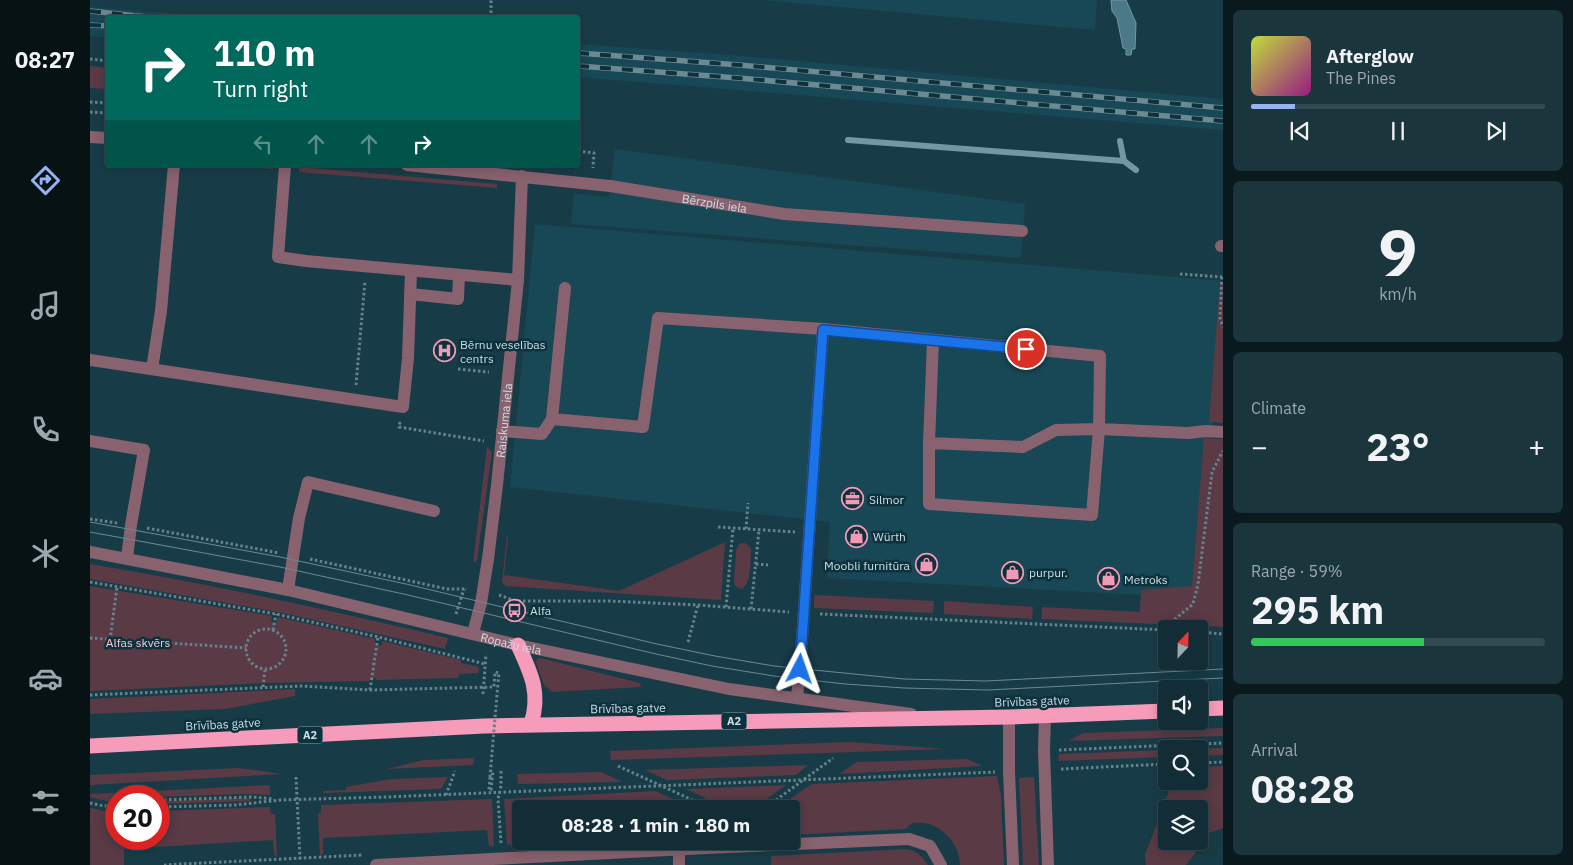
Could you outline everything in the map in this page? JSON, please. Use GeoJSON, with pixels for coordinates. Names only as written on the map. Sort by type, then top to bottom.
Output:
{"type":"FeatureCollection","features":[{"type":"Feature","properties":{"kind":"highway"},"geometry":{"type":"LineString","coordinates":[[518,645],[531,673],[536,693],[535,711],[531,724]]}},
{"type":"Feature","properties":{"kind":"highway"},"geometry":{"type":"LineString","coordinates":[[1208,709],[1223,708]]}},
{"type":"Feature","properties":{"kind":"highway","name":"Brīvības gatve"},"geometry":{"type":"LineString","coordinates":[[90,746],[531,724],[1009,717],[1158,710]]}},
{"type":"Feature","properties":{"kind":"street"},"geometry":{"type":"LineString","coordinates":[[90,137],[105,138]]}},
{"type":"Feature","properties":{"kind":"street"},"geometry":{"type":"LineString","coordinates":[[152,369],[160,311],[174,167]]}},
{"type":"Feature","properties":{"kind":"street"},"geometry":{"type":"LineString","coordinates":[[285,167],[278,257],[518,280]]}},
{"type":"Feature","properties":{"kind":"street","name":"Bērzpils iela"},"geometry":{"type":"LineString","coordinates":[[428,167],[610,186],[784,214],[1022,232]]}},
{"type":"Feature","properties":{"kind":"street","name":"Raiskuma iela"},"geometry":{"type":"LineString","coordinates":[[473,634],[481,603],[498,485],[518,280],[522,176]]}},
{"type":"Feature","properties":{"kind":"street"},"geometry":{"type":"LineString","coordinates":[[90,360],[403,407],[408,358],[411,271]]}},
{"type":"Feature","properties":{"kind":"street"},"geometry":{"type":"LineString","coordinates":[[410,294],[458,299],[459,275]]}},
{"type":"Feature","properties":{"kind":"street"},"geometry":{"type":"LineString","coordinates":[[502,431],[542,434],[552,419],[565,288]]}},
{"type":"Feature","properties":{"kind":"street"},"geometry":{"type":"LineString","coordinates":[[552,419],[643,427],[658,318],[823,330],[933,340],[1100,356],[1099,429],[1092,515],[929,504],[933,340]]}},
{"type":"Feature","properties":{"kind":"street"},"geometry":{"type":"LineString","coordinates":[[797,697],[823,330]]}},
{"type":"Feature","properties":{"kind":"street"},"geometry":{"type":"LineString","coordinates":[[929,443],[1022,447],[1056,430],[1099,429],[1188,433],[1223,432]]}},
{"type":"Feature","properties":{"kind":"street"},"geometry":{"type":"LineString","coordinates":[[90,441],[144,450],[127,558]]}},
{"type":"Feature","properties":{"kind":"street"},"geometry":{"type":"LineString","coordinates":[[288,590],[299,518],[308,482],[434,511]]}},
{"type":"Feature","properties":{"kind":"street","name":"Ropažu iela"},"geometry":{"type":"LineString","coordinates":[[90,552],[288,590],[518,645],[729,689],[937,718]]}},
{"type":"Feature","properties":{"kind":"street"},"geometry":{"type":"LineString","coordinates":[[1044,716],[1048,865]]}},
{"type":"Feature","properties":{"kind":"street"},"geometry":{"type":"LineString","coordinates":[[1009,717],[1013,865]]}},
{"type":"Feature","properties":{"kind":"street"},"geometry":{"type":"LineString","coordinates":[[800,845],[909,840],[930,846],[941,865]]}},
{"type":"Feature","properties":{"kind":"street"},"geometry":{"type":"LineString","coordinates":[[376,865],[679,850],[680,865]]}},
{"type":"Feature","properties":{"kind":"path"},"geometry":{"type":"LineString","coordinates":[[491,0],[491,15]]}},
{"type":"Feature","properties":{"kind":"path"},"geometry":{"type":"LineString","coordinates":[[90,59],[105,61]]}},
{"type":"Feature","properties":{"kind":"path"},"geometry":{"type":"LineString","coordinates":[[90,102],[105,103]]}},
{"type":"Feature","properties":{"kind":"path"},"geometry":{"type":"LineString","coordinates":[[90,112],[105,113]]}},
{"type":"Feature","properties":{"kind":"path"},"geometry":{"type":"LineString","coordinates":[[580,151],[594,153],[593,184]]}},
{"type":"Feature","properties":{"kind":"path"},"geometry":{"type":"LineString","coordinates":[[354,400],[367,266]]}},
{"type":"Feature","properties":{"kind":"path"},"geometry":{"type":"LineString","coordinates":[[1180,274],[1223,277],[1220,318],[1223,327]]}},
{"type":"Feature","properties":{"kind":"path"},"geometry":{"type":"LineString","coordinates":[[458,369],[489,372]]}},
{"type":"Feature","properties":{"kind":"path"},"geometry":{"type":"LineString","coordinates":[[403,407],[399,427],[484,440]]}},
{"type":"Feature","properties":{"kind":"path"},"geometry":{"type":"LineString","coordinates":[[1174,620],[1193,604],[1198,584],[1212,472],[1223,451]]}},
{"type":"Feature","properties":{"kind":"path"},"geometry":{"type":"LineString","coordinates":[[746,529],[748,503]]}},
{"type":"Feature","properties":{"kind":"path"},"geometry":{"type":"LineString","coordinates":[[718,527],[809,534]]}},
{"type":"Feature","properties":{"kind":"path"},"geometry":{"type":"LineString","coordinates":[[726,607],[733,528]]}},
{"type":"Feature","properties":{"kind":"path"},"geometry":{"type":"LineString","coordinates":[[752,609],[759,530]]}},
{"type":"Feature","properties":{"kind":"path"},"geometry":{"type":"LineString","coordinates":[[756,564],[768,566]]}},
{"type":"Feature","properties":{"kind":"path"},"geometry":{"type":"LineString","coordinates":[[90,582],[276,614],[484,664],[483,694]]}},
{"type":"Feature","properties":{"kind":"path"},"geometry":{"type":"LineString","coordinates":[[110,640],[117,587]]}},
{"type":"Feature","properties":{"kind":"path"},"geometry":{"type":"LineString","coordinates":[[688,642],[698,605]]}},
{"type":"Feature","properties":{"kind":"path"},"geometry":{"type":"LineString","coordinates":[[273,630],[276,614]]}},
{"type":"Feature","properties":{"kind":"path"},"geometry":{"type":"LineString","coordinates":[[266,629],[273,630],[281,635],[287,648],[282,662],[277,667],[265,670],[252,664],[248,658],[246,648],[249,638],[254,633],[266,629]]}},
{"type":"Feature","properties":{"kind":"path"},"geometry":{"type":"LineString","coordinates":[[1208,633],[1223,634]]}},
{"type":"Feature","properties":{"kind":"path"},"geometry":{"type":"LineString","coordinates":[[370,690],[378,637]]}},
{"type":"Feature","properties":{"kind":"path"},"geometry":{"type":"LineString","coordinates":[[90,638],[246,648]]}},
{"type":"Feature","properties":{"kind":"path"},"geometry":{"type":"LineString","coordinates":[[263,687],[265,670]]}},
{"type":"Feature","properties":{"kind":"path"},"geometry":{"type":"LineString","coordinates":[[90,695],[302,686],[370,690],[483,687],[494,686],[495,672],[499,673],[488,790],[491,790],[493,770]]}},
{"type":"Feature","properties":{"kind":"path"},"geometry":{"type":"LineString","coordinates":[[1058,750],[1223,743]]}},
{"type":"Feature","properties":{"kind":"path"},"geometry":{"type":"LineString","coordinates":[[776,800],[833,758]]}},
{"type":"Feature","properties":{"kind":"path"},"geometry":{"type":"LineString","coordinates":[[1208,763],[1223,762]]}},
{"type":"Feature","properties":{"kind":"path"},"geometry":{"type":"LineString","coordinates":[[1056,769],[1158,764]]}},
{"type":"Feature","properties":{"kind":"path"},"geometry":{"type":"LineString","coordinates":[[618,766],[692,800]]}},
{"type":"Feature","properties":{"kind":"path"},"geometry":{"type":"LineString","coordinates":[[501,770],[498,799],[501,858]]}},
{"type":"Feature","properties":{"kind":"path"},"geometry":{"type":"LineString","coordinates":[[446,795],[455,771]]}},
{"type":"Feature","properties":{"kind":"path"},"geometry":{"type":"LineString","coordinates":[[170,800],[252,797],[297,800],[446,795],[991,772]]}},
{"type":"Feature","properties":{"kind":"path"},"geometry":{"type":"LineString","coordinates":[[164,865],[300,858],[296,777]]}},
{"type":"Feature","properties":{"kind":"path"},"geometry":{"type":"LineString","coordinates":[[170,807],[235,805],[280,800]]}},
{"type":"Feature","properties":{"kind":"path"},"geometry":{"type":"LineString","coordinates":[[90,803],[105,806]]}},
{"type":"Feature","properties":{"kind":"shaded area"},"geometry":{"type":"Polygon","coordinates":[[[762,0],[1097,0],[1095,30],[762,0]]]}},
{"type":"Feature","properties":{"kind":"shaded area"},"geometry":{"type":"Polygon","coordinates":[[[1111,0],[1126,0],[1136,23],[1135,49],[1132,49],[1131,55],[1126,55],[1126,49],[1123,48],[1117,18],[1112,11],[1111,0]]]}},
{"type":"Feature","properties":{"kind":"shaded area"},"geometry":{"type":"Polygon","coordinates":[[[90,3],[91,7],[197,15],[105,15],[105,38],[90,36],[90,3]]]}},
{"type":"Feature","properties":{"kind":"shaded area"},"geometry":{"type":"Polygon","coordinates":[[[580,44],[742,56],[1223,99],[1223,130],[580,77],[580,44]]]}},
{"type":"Feature","properties":{"kind":"shaded area"},"geometry":{"type":"Polygon","coordinates":[[[615,149],[1025,204],[1021,258],[571,224],[574,193],[609,197],[615,149]]]}},
{"type":"Feature","properties":{"kind":"shaded area"},"geometry":{"type":"Polygon","coordinates":[[[535,224],[1223,281],[1200,598],[827,578],[830,522],[510,487],[535,224]]]}},
{"type":"Feature","properties":{"kind":"green space"},"geometry":{"type":"Polygon","coordinates":[[[90,66],[105,68],[105,89],[90,88],[90,66]]]}},
{"type":"Feature","properties":{"kind":"green space"},"geometry":{"type":"Polygon","coordinates":[[[249,167],[273,167],[273,169],[249,167]]]}},
{"type":"Feature","properties":{"kind":"green space"},"geometry":{"type":"Polygon","coordinates":[[[299,167],[497,184],[497,188],[299,172],[299,167]]]}},
{"type":"Feature","properties":{"kind":"green space"},"geometry":{"type":"Polygon","coordinates":[[[1220,282],[1223,282],[1223,423],[1209,422],[1220,282]]]}},
{"type":"Feature","properties":{"kind":"green space"},"geometry":{"type":"Polygon","coordinates":[[[1204,438],[1223,439],[1223,627],[1208,626],[1208,620],[1158,620],[1158,624],[1042,619],[1042,607],[1140,612],[1141,590],[1192,586],[1204,438]]]}},
{"type":"Feature","properties":{"kind":"green space"},"geometry":{"type":"Polygon","coordinates":[[[487,447],[492,452],[477,560],[473,563],[487,447]]]}},
{"type":"Feature","properties":{"kind":"green space"},"geometry":{"type":"Polygon","coordinates":[[[507,536],[504,575],[619,591],[725,542],[721,600],[506,586],[502,582],[507,536]]]}},
{"type":"Feature","properties":{"kind":"green space"},"geometry":{"type":"Polygon","coordinates":[[[742,543],[751,548],[749,577],[745,587],[741,589],[735,586],[734,582],[736,550],[739,544],[742,543]]]}},
{"type":"Feature","properties":{"kind":"green space"},"geometry":{"type":"Polygon","coordinates":[[[90,564],[270,598],[448,638],[445,649],[278,612],[90,579],[90,564]]]}},
{"type":"Feature","properties":{"kind":"green space","name":"Alfas skvērs"},"geometry":{"type":"Polygon","coordinates":[[[90,586],[272,616],[271,622],[276,624],[278,617],[375,639],[375,645],[381,646],[382,641],[461,660],[461,663],[479,667],[478,673],[459,674],[458,678],[376,680],[376,678],[370,678],[369,681],[266,683],[90,691],[90,586]]]}},
{"type":"Feature","properties":{"kind":"green space"},"geometry":{"type":"Polygon","coordinates":[[[814,595],[934,601],[933,613],[814,608],[814,595]]]}},
{"type":"Feature","properties":{"kind":"green space"},"geometry":{"type":"Polygon","coordinates":[[[944,601],[1033,607],[1032,619],[944,614],[944,601]]]}},
{"type":"Feature","properties":{"kind":"green space"},"geometry":{"type":"Polygon","coordinates":[[[540,658],[640,683],[641,687],[552,692],[544,685],[536,662],[540,658]]]}},
{"type":"Feature","properties":{"kind":"green space"},"geometry":{"type":"Polygon","coordinates":[[[295,689],[295,696],[225,709],[90,714],[90,699],[295,689]]]}},
{"type":"Feature","properties":{"kind":"green space"},"geometry":{"type":"Polygon","coordinates":[[[1223,728],[1223,736],[1069,741],[1083,733],[1223,728]]]}},
{"type":"Feature","properties":{"kind":"green space"},"geometry":{"type":"Polygon","coordinates":[[[850,742],[946,749],[611,760],[610,751],[850,742]]]}},
{"type":"Feature","properties":{"kind":"green space"},"geometry":{"type":"Polygon","coordinates":[[[1223,748],[1223,755],[1208,756],[1208,749],[1223,748]]]}},
{"type":"Feature","properties":{"kind":"green space"},"geometry":{"type":"Polygon","coordinates":[[[1158,750],[1158,757],[1058,761],[1059,754],[1158,750]]]}},
{"type":"Feature","properties":{"kind":"green space"},"geometry":{"type":"Polygon","coordinates":[[[474,758],[473,765],[387,769],[424,760],[474,758]]]}},
{"type":"Feature","properties":{"kind":"green space"},"geometry":{"type":"Polygon","coordinates":[[[967,759],[982,766],[839,774],[857,762],[967,759]]]}},
{"type":"Feature","properties":{"kind":"green space"},"geometry":{"type":"Polygon","coordinates":[[[808,765],[796,775],[667,780],[645,770],[808,765]]]}},
{"type":"Feature","properties":{"kind":"green space"},"geometry":{"type":"Polygon","coordinates":[[[1223,766],[1223,828],[1208,833],[1208,800],[1166,800],[1170,790],[1208,790],[1208,767],[1223,766]]]}},
{"type":"Feature","properties":{"kind":"green space"},"geometry":{"type":"Polygon","coordinates":[[[239,768],[282,774],[90,785],[90,775],[239,768]]]}},
{"type":"Feature","properties":{"kind":"green space"},"geometry":{"type":"Polygon","coordinates":[[[601,772],[622,782],[518,784],[517,774],[601,772]]]}},
{"type":"Feature","properties":{"kind":"green space"},"geometry":{"type":"Polygon","coordinates":[[[997,776],[1001,795],[1004,865],[960,865],[957,850],[949,837],[937,828],[923,823],[911,824],[906,829],[800,835],[800,800],[788,800],[812,784],[997,776]]]}},
{"type":"Feature","properties":{"kind":"green space"},"geometry":{"type":"Polygon","coordinates":[[[448,777],[441,789],[323,793],[323,791],[346,790],[346,787],[391,779],[448,777]]]}},
{"type":"Feature","properties":{"kind":"green space"},"geometry":{"type":"Polygon","coordinates":[[[1034,777],[1039,865],[1023,865],[1019,778],[1034,777]]]}},
{"type":"Feature","properties":{"kind":"green space"},"geometry":{"type":"Polygon","coordinates":[[[270,785],[270,795],[170,797],[170,790],[270,785]]]}},
{"type":"Feature","properties":{"kind":"green space"},"geometry":{"type":"Polygon","coordinates":[[[786,785],[765,800],[709,800],[686,789],[786,785]]]}},
{"type":"Feature","properties":{"kind":"green space"},"geometry":{"type":"Polygon","coordinates":[[[655,791],[675,800],[512,800],[512,844],[507,845],[504,799],[655,791]]]}},
{"type":"Feature","properties":{"kind":"green space"},"geometry":{"type":"Polygon","coordinates":[[[105,793],[105,801],[90,797],[90,794],[105,793]]]}},
{"type":"Feature","properties":{"kind":"green space"},"geometry":{"type":"Polygon","coordinates":[[[251,798],[250,801],[170,804],[170,801],[251,798]]]}},
{"type":"Feature","properties":{"kind":"green space"},"geometry":{"type":"Polygon","coordinates":[[[492,799],[494,846],[489,846],[487,830],[323,838],[323,854],[320,855],[318,813],[321,813],[321,805],[492,799]]]}},
{"type":"Feature","properties":{"kind":"green space"},"geometry":{"type":"Polygon","coordinates":[[[270,807],[271,814],[275,814],[277,857],[274,854],[273,840],[170,846],[170,811],[270,807]]]}},
{"type":"Feature","properties":{"kind":"green space"},"geometry":{"type":"Polygon","coordinates":[[[90,808],[105,811],[105,850],[124,850],[124,865],[90,865],[90,808]]]}},
{"type":"Feature","properties":{"kind":"green space"},"geometry":{"type":"Polygon","coordinates":[[[1158,821],[1158,850],[1197,850],[1186,865],[1146,865],[1145,855],[1158,821]]]}},
{"type":"Feature","properties":{"kind":"green space"},"geometry":{"type":"Polygon","coordinates":[[[906,849],[919,854],[928,865],[771,865],[771,856],[906,849]]]}},
{"type":"Feature","properties":{"kind":"waterway"},"geometry":{"type":"LineString","coordinates":[[848,140],[1124,161]]}},
{"type":"Feature","properties":{"kind":"waterway"},"geometry":{"type":"LineString","coordinates":[[1120,141],[1124,161],[1136,170]]}},
{"type":"Feature","properties":{"kind":"tram line"},"geometry":{"type":"LineString","coordinates":[[90,522],[280,557],[406,584],[657,644],[774,666],[904,679],[986,681],[1223,669]]}},
{"type":"Feature","properties":{"kind":"tram line"},"geometry":{"type":"LineString","coordinates":[[90,532],[280,567],[408,595],[656,654],[712,666],[774,676],[904,688],[988,690],[1223,678]]}},
{"type":"Feature","properties":{"kind":"railway"},"geometry":{"type":"LineString","coordinates":[[90,11],[128,15]]}},
{"type":"Feature","properties":{"kind":"railway"},"geometry":{"type":"LineString","coordinates":[[90,25],[105,26]]}},
{"type":"Feature","properties":{"kind":"railway"},"geometry":{"type":"LineString","coordinates":[[580,53],[739,65],[1223,108]]}},
{"type":"Feature","properties":{"kind":"railway"},"geometry":{"type":"LineString","coordinates":[[580,66],[738,78],[1223,121]]}},
{"type":"Feature","properties":{"kind":"place","name":"Bērnu veselības centrs"},"geometry":{"type":"Point","coordinates":[444,351]}},
{"type":"Feature","properties":{"kind":"place","name":"Silmor"},"geometry":{"type":"Point","coordinates":[853,499]}},
{"type":"Feature","properties":{"kind":"place","name":"Würth"},"geometry":{"type":"Point","coordinates":[857,536]}},
{"type":"Feature","properties":{"kind":"place","name":"Moobli furnitūra"},"geometry":{"type":"Point","coordinates":[926,565]}},
{"type":"Feature","properties":{"kind":"place","name":"purpur."},"geometry":{"type":"Point","coordinates":[1013,572]}},
{"type":"Feature","properties":{"kind":"place","name":"Metroks"},"geometry":{"type":"Point","coordinates":[1108,579]}},
{"type":"Feature","properties":{"kind":"place","name":"Alfa"},"geometry":{"type":"Point","coordinates":[514,610]}},
{"type":"Feature","properties":{"kind":"route"},"geometry":{"type":"LineString","coordinates":[[800,669],[823,330],[1026,349]]}}]}
